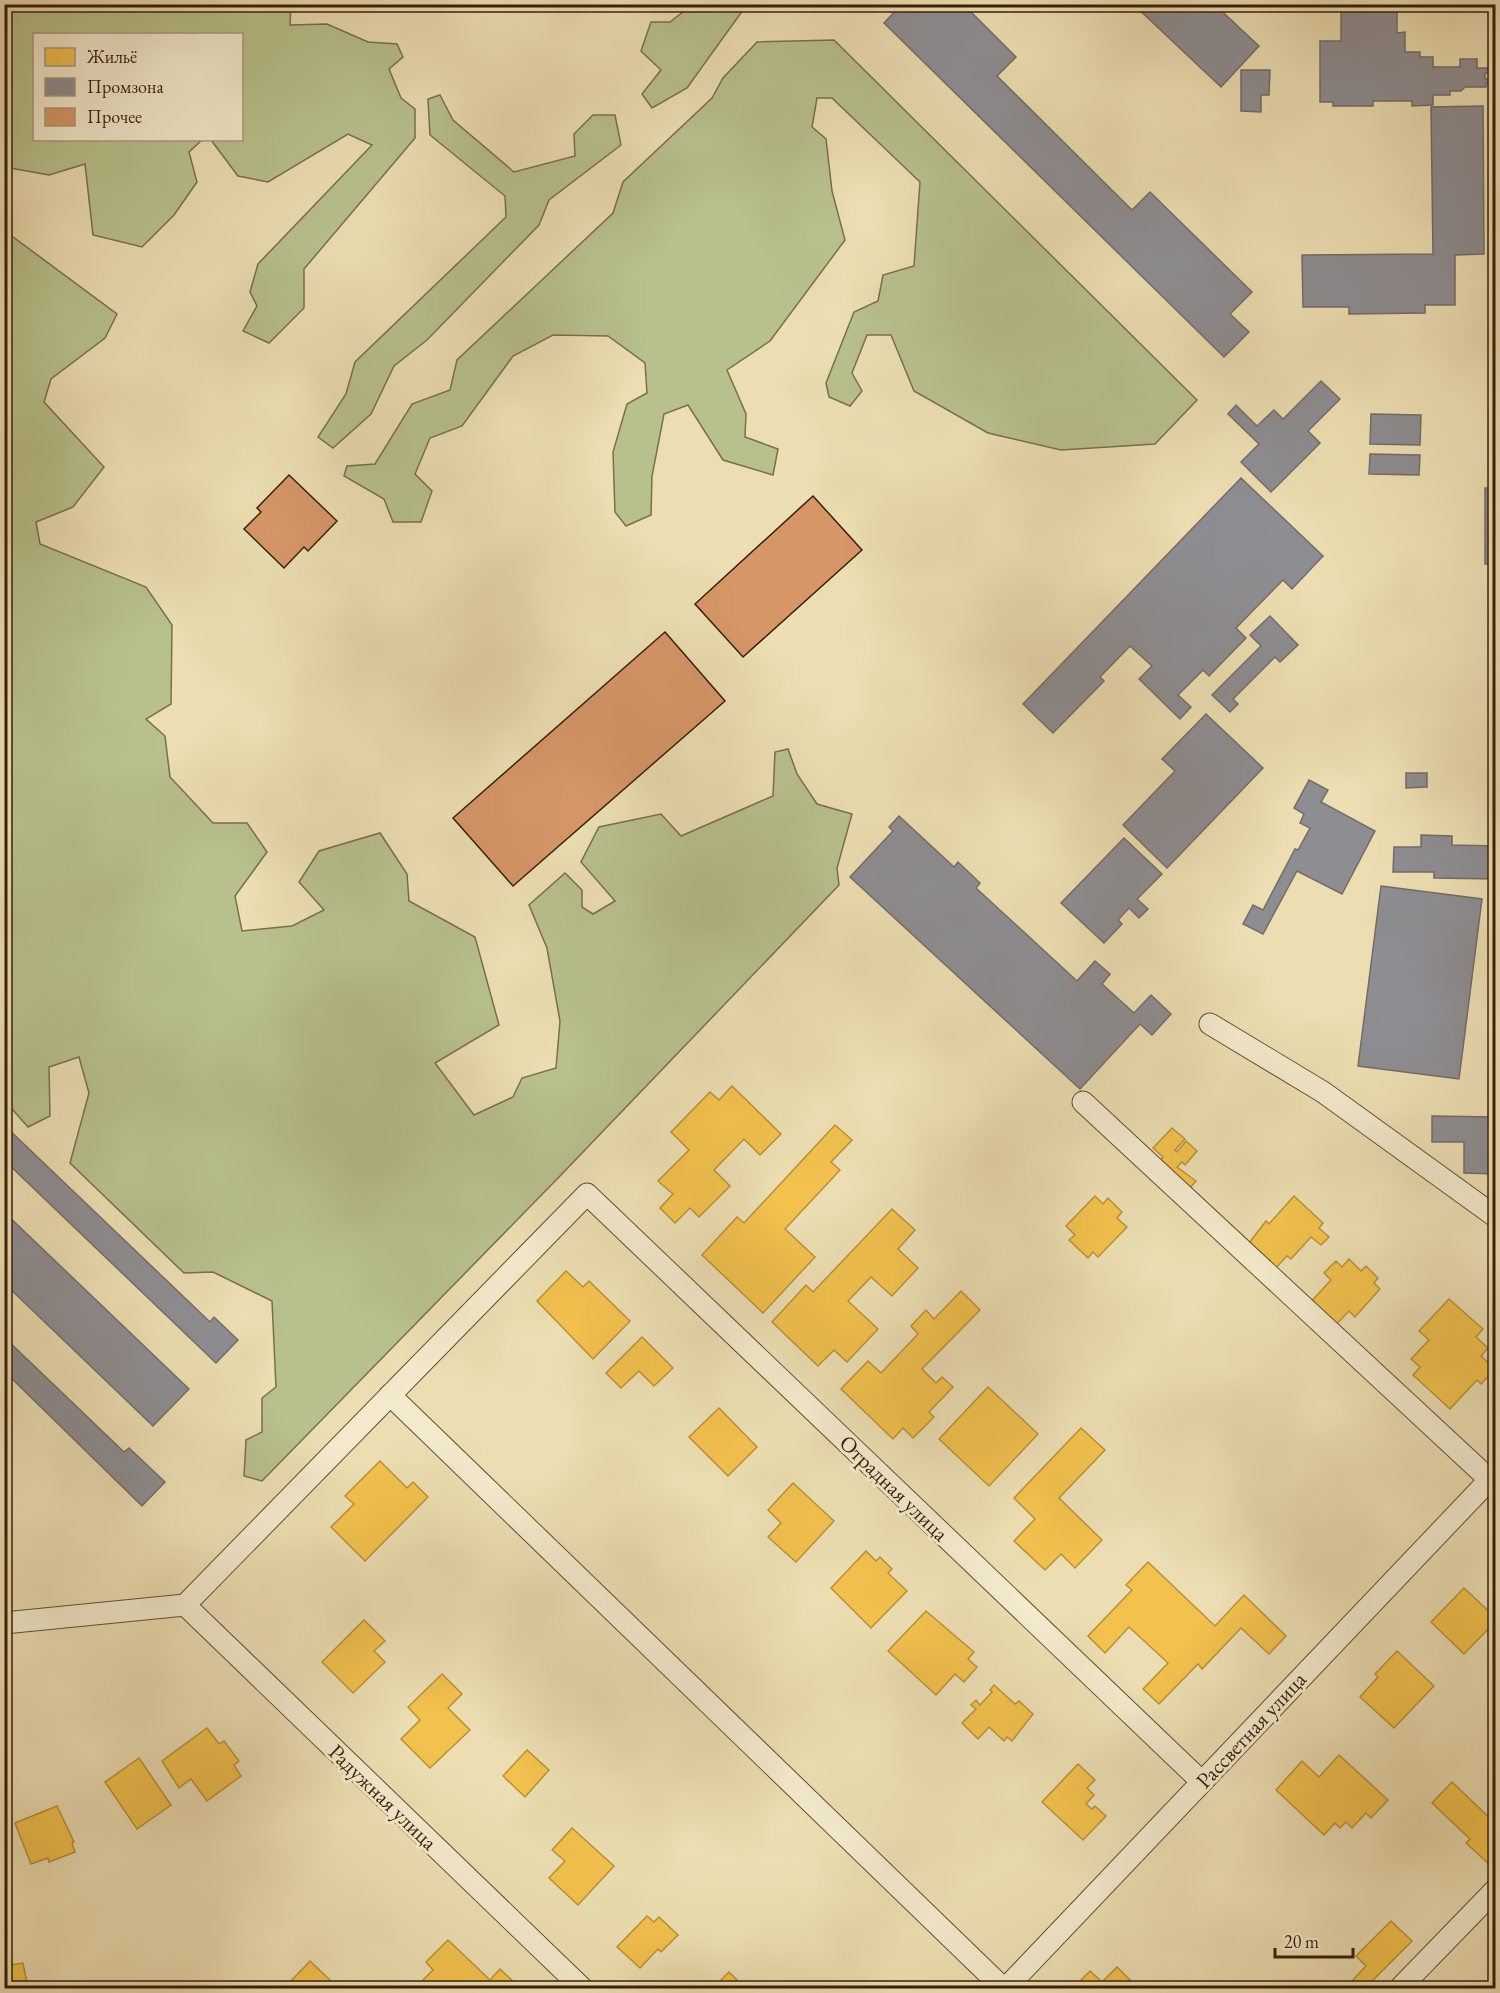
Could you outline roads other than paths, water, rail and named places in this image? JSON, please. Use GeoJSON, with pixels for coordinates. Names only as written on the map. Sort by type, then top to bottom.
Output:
{"type":"FeatureCollection","features":[{"type":"Feature","properties":{"kind":"street"},"geometry":{"type":"LineString","coordinates":[[1210,1024],[1323,1092],[1496,1217]]}},
{"type":"Feature","properties":{"kind":"street"},"geometry":{"type":"LineString","coordinates":[[1083,1102],[1492,1476]]}},
{"type":"Feature","properties":{"kind":"street","name":"Отрадная улица"},"geometry":{"type":"LineString","coordinates":[[390,1395],[587,1194],[1202,1782]]}},
{"type":"Feature","properties":{"kind":"street"},"geometry":{"type":"LineString","coordinates":[[4,1623],[185,1605],[390,1395],[1005,1989]]}},
{"type":"Feature","properties":{"kind":"street","name":"Рассветная улица"},"geometry":{"type":"LineString","coordinates":[[1005,1989],[1492,1476]]}},
{"type":"Feature","properties":{"kind":"street","name":"Радужная улица"},"geometry":{"type":"LineString","coordinates":[[185,1605],[582,1989]]}},
{"type":"Feature","properties":{"kind":"street"},"geometry":{"type":"LineString","coordinates":[[1400,1989],[1496,1889]]}}]}
